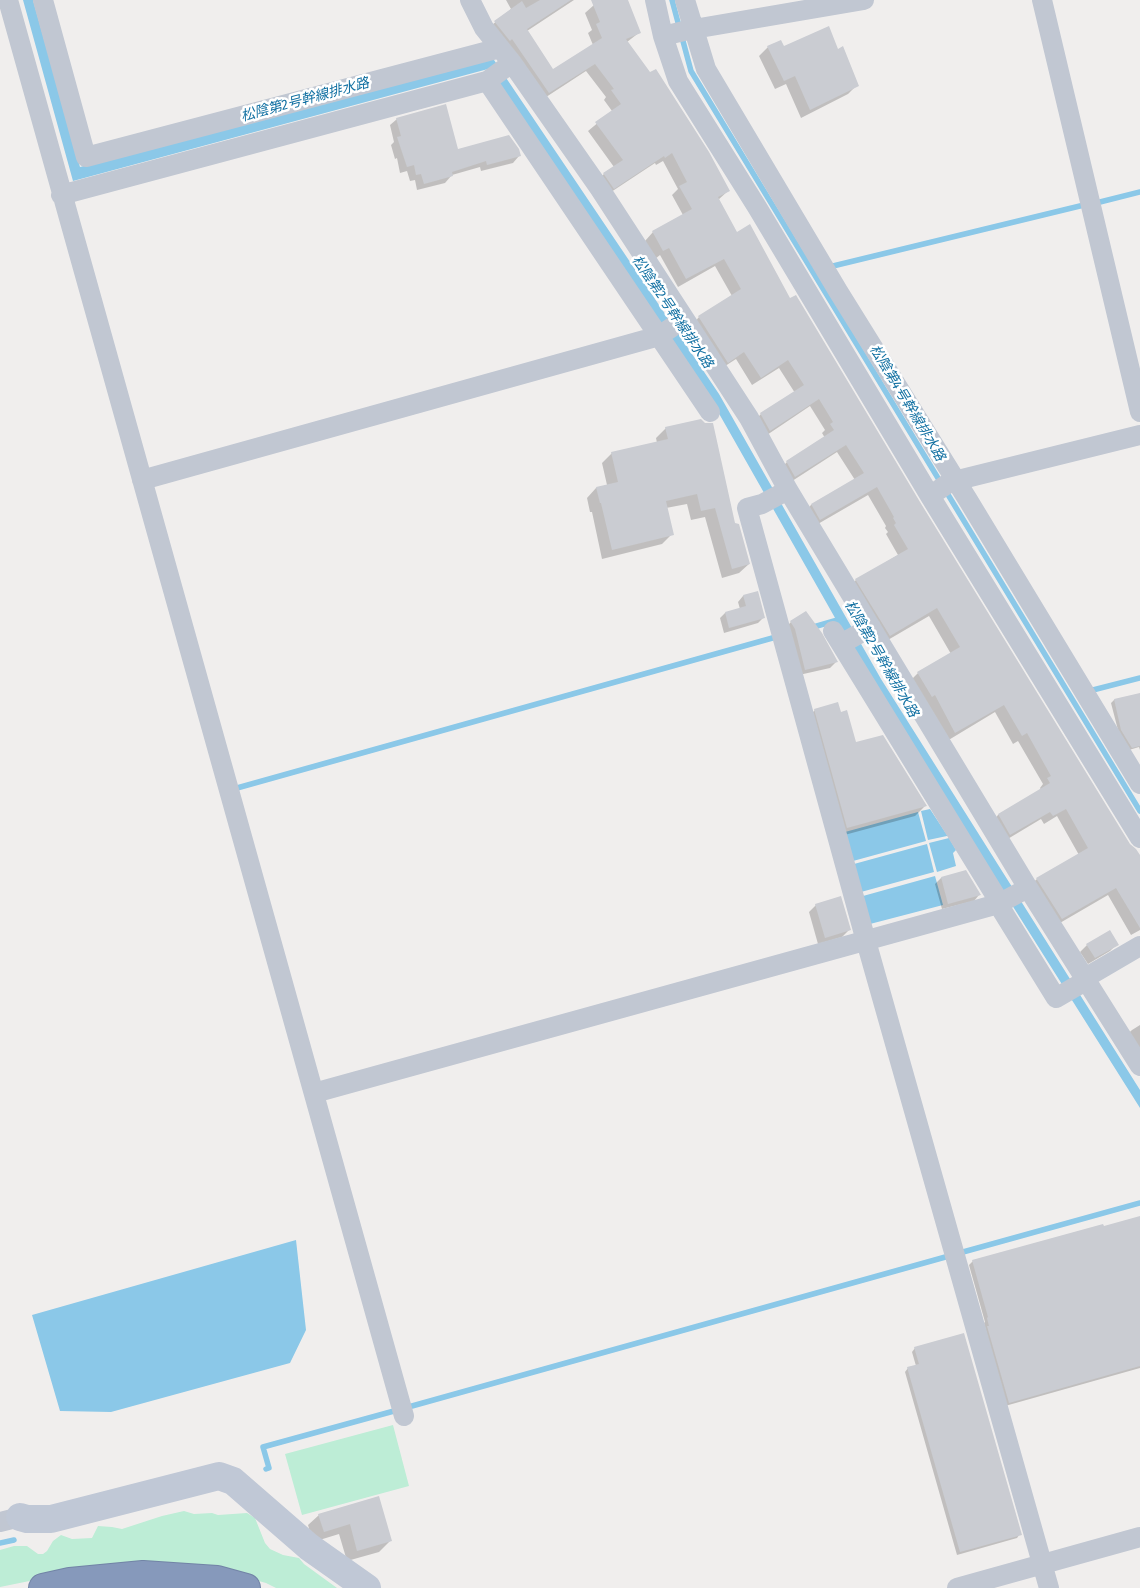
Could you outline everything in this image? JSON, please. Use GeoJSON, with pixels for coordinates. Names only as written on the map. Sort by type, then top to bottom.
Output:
{"type":"FeatureCollection","features":[{"type":"Feature","properties":{"kind":"highway"},"geometry":{"type":"LineString","coordinates":[[43,1588],[70,1582],[144,1574],[216,1580],[246,1588]]}},
{"type":"Feature","properties":{"kind":"street"},"geometry":{"type":"LineString","coordinates":[[8,0],[404,1416]]}},
{"type":"Feature","properties":{"kind":"street"},"geometry":{"type":"LineString","coordinates":[[43,0],[86,157],[498,68]]}},
{"type":"Feature","properties":{"kind":"street"},"geometry":{"type":"LineString","coordinates":[[470,0],[484,28],[498,68],[661,336],[710,412]]}},
{"type":"Feature","properties":{"kind":"street"},"geometry":{"type":"LineString","coordinates":[[655,0],[706,69],[953,481],[1140,784]]}},
{"type":"Feature","properties":{"kind":"street"},"geometry":{"type":"LineString","coordinates":[[685,0],[679,32],[678,81],[757,207],[1140,838]]}},
{"type":"Feature","properties":{"kind":"street"},"geometry":{"type":"LineString","coordinates":[[679,32],[864,0]]}},
{"type":"Feature","properties":{"kind":"street"},"geometry":{"type":"LineString","coordinates":[[1042,0],[1140,412]]}},
{"type":"Feature","properties":{"kind":"street"},"geometry":{"type":"LineString","coordinates":[[61,194],[498,68]]}},
{"type":"Feature","properties":{"kind":"street"},"geometry":{"type":"LineString","coordinates":[[498,68],[600,189],[682,321],[749,418],[786,491],[867,630],[1025,889],[1140,1066]]}},
{"type":"Feature","properties":{"kind":"street"},"geometry":{"type":"LineString","coordinates":[[142,480],[661,336],[682,321]]}},
{"type":"Feature","properties":{"kind":"street"},"geometry":{"type":"LineString","coordinates":[[932,495],[953,481],[1140,434]]}},
{"type":"Feature","properties":{"kind":"street"},"geometry":{"type":"LineString","coordinates":[[786,491],[762,504],[747,508],[866,941],[1049,1588]]}},
{"type":"Feature","properties":{"kind":"street"},"geometry":{"type":"LineString","coordinates":[[867,630],[839,639],[1001,902],[1056,998],[1140,946]]}},
{"type":"Feature","properties":{"kind":"street"},"geometry":{"type":"LineString","coordinates":[[880,705],[904,690]]}},
{"type":"Feature","properties":{"kind":"street"},"geometry":{"type":"LineString","coordinates":[[314,1093],[866,941],[1001,902],[1025,889]]}},
{"type":"Feature","properties":{"kind":"street"},"geometry":{"type":"LineString","coordinates":[[10,1520],[51,1519],[219,1476],[233,1481],[309,1546],[367,1588]]}},
{"type":"Feature","properties":{"kind":"street"},"geometry":{"type":"LineString","coordinates":[[957,1588],[1140,1537]]}},
{"type":"Feature","properties":{"kind":"green space"},"geometry":{"type":"Polygon","coordinates":[[[393,1425],[409,1486],[302,1515],[285,1454],[393,1425]]]}},
{"type":"Feature","properties":{"kind":"green space"},"geometry":{"type":"Polygon","coordinates":[[[184,1511],[194,1514],[212,1513],[218,1515],[247,1513],[255,1518],[265,1543],[270,1549],[283,1555],[299,1558],[304,1564],[337,1588],[276,1588],[266,1583],[222,1571],[69,1573],[0,1587],[0,1550],[14,1546],[27,1546],[38,1554],[43,1554],[53,1541],[61,1535],[72,1539],[92,1538],[98,1526],[122,1529],[184,1511]]]}},
{"type":"Feature","properties":{"kind":"water"},"geometry":{"type":"Polygon","coordinates":[[[23,0],[33,0],[80,167],[492,57],[719,394],[881,679],[1140,1090],[1140,1108],[872,683],[713,403],[488,69],[73,181],[23,0]]]}},
{"type":"Feature","properties":{"kind":"water"},"geometry":{"type":"Polygon","coordinates":[[[930,809],[947,836],[928,840],[921,811],[930,809]]]}},
{"type":"Feature","properties":{"kind":"water"},"geometry":{"type":"Polygon","coordinates":[[[918,812],[926,841],[853,861],[845,832],[918,812]]]}},
{"type":"Feature","properties":{"kind":"water"},"geometry":{"type":"Polygon","coordinates":[[[949,838],[956,850],[953,853],[956,866],[937,872],[929,843],[949,838]]]}},
{"type":"Feature","properties":{"kind":"water"},"geometry":{"type":"Polygon","coordinates":[[[927,844],[934,872],[861,892],[854,864],[927,844]]]}},
{"type":"Feature","properties":{"kind":"water"},"geometry":{"type":"Polygon","coordinates":[[[935,876],[943,905],[870,924],[863,896],[935,876]]]}},
{"type":"Feature","properties":{"kind":"water"},"geometry":{"type":"Polygon","coordinates":[[[296,1240],[306,1330],[290,1363],[111,1412],[60,1411],[32,1315],[296,1240]]]}},
{"type":"Feature","properties":{"kind":"building"},"geometry":{"type":"Polygon","coordinates":[[[540,0],[571,0],[527,29],[553,69],[602,38],[596,24],[600,22],[591,0],[628,0],[641,33],[626,39],[650,72],[656,69],[709,152],[730,191],[718,197],[737,232],[750,224],[790,298],[796,295],[920,502],[1130,844],[1140,855],[1140,928],[1116,888],[1062,919],[1036,878],[1088,848],[1066,809],[1053,816],[1050,812],[1010,835],[998,814],[1050,783],[1047,778],[1051,776],[1027,733],[1022,736],[1004,705],[955,733],[935,695],[932,697],[917,672],[960,647],[937,608],[890,636],[855,579],[908,549],[894,525],[896,523],[894,517],[877,487],[820,520],[811,504],[864,473],[846,445],[795,477],[786,461],[834,430],[830,424],[833,422],[819,399],[770,431],[760,413],[804,385],[788,360],[761,378],[744,352],[728,363],[698,316],[741,289],[724,259],[686,279],[669,248],[663,251],[652,231],[692,209],[679,186],[687,182],[672,153],[665,158],[664,156],[614,189],[603,173],[623,160],[595,122],[621,104],[611,90],[614,89],[595,64],[549,93],[512,39],[510,41],[494,21],[522,1],[526,8],[540,0]]]}},
{"type":"Feature","properties":{"kind":"building"},"geometry":{"type":"Polygon","coordinates":[[[829,26],[838,49],[843,46],[859,86],[810,110],[795,76],[784,81],[767,46],[781,40],[784,46],[829,26]]]}},
{"type":"Feature","properties":{"kind":"building"},"geometry":{"type":"Polygon","coordinates":[[[446,104],[458,149],[509,135],[519,149],[521,156],[487,165],[486,161],[452,172],[453,176],[424,184],[421,174],[416,175],[414,165],[407,167],[397,137],[401,136],[396,118],[446,104]]]}},
{"type":"Feature","properties":{"kind":"building"},"geometry":{"type":"Polygon","coordinates":[[[701,419],[705,423],[713,423],[735,523],[739,524],[750,564],[732,569],[715,508],[701,511],[697,494],[666,501],[674,535],[612,550],[596,487],[618,482],[611,452],[668,439],[665,427],[701,419]]]}},
{"type":"Feature","properties":{"kind":"building"},"geometry":{"type":"Polygon","coordinates":[[[758,591],[765,618],[729,628],[725,612],[746,606],[743,595],[758,591]]]}},
{"type":"Feature","properties":{"kind":"building"},"geometry":{"type":"Polygon","coordinates":[[[806,611],[822,633],[838,662],[805,670],[795,629],[790,621],[806,611]]]}},
{"type":"Feature","properties":{"kind":"building"},"geometry":{"type":"Polygon","coordinates":[[[1140,693],[1140,746],[1132,748],[1121,730],[1114,699],[1140,693]]]}},
{"type":"Feature","properties":{"kind":"building"},"geometry":{"type":"Polygon","coordinates":[[[838,702],[841,712],[847,710],[856,742],[883,735],[927,806],[847,828],[814,709],[838,702]]]}},
{"type":"Feature","properties":{"kind":"building"},"geometry":{"type":"Polygon","coordinates":[[[966,870],[981,895],[948,904],[941,877],[966,870]]]}},
{"type":"Feature","properties":{"kind":"building"},"geometry":{"type":"Polygon","coordinates":[[[841,896],[851,930],[825,938],[815,904],[841,896]]]}},
{"type":"Feature","properties":{"kind":"building"},"geometry":{"type":"Polygon","coordinates":[[[1110,930],[1119,945],[1095,958],[1086,944],[1110,930]]]}},
{"type":"Feature","properties":{"kind":"building"},"geometry":{"type":"Polygon","coordinates":[[[1140,1216],[1140,1366],[1009,1403],[987,1326],[989,1326],[988,1317],[972,1260],[1103,1224],[1104,1226],[1140,1216]]]}},
{"type":"Feature","properties":{"kind":"building"},"geometry":{"type":"Polygon","coordinates":[[[964,1333],[1022,1535],[960,1552],[907,1367],[919,1364],[914,1347],[964,1333]]]}},
{"type":"Feature","properties":{"kind":"building"},"geometry":{"type":"Polygon","coordinates":[[[379,1496],[392,1541],[357,1551],[350,1524],[324,1532],[318,1514],[379,1496]]]}},
{"type":"Feature","properties":{"kind":"waterway","name":"松陰第4号幹線排水路"},"geometry":{"type":"LineString","coordinates":[[672,0],[691,71],[1140,811]]}},
{"type":"Feature","properties":{"kind":"waterway"},"geometry":{"type":"LineString","coordinates":[[1096,203],[1140,192]]}},
{"type":"Feature","properties":{"kind":"waterway"},"geometry":{"type":"LineString","coordinates":[[833,266],[1084,205]]}},
{"type":"Feature","properties":{"kind":"waterway","name":"松陰第2号幹線排水路"},"geometry":{"type":"LineString","coordinates":[[810,628],[841,619]]}},
{"type":"Feature","properties":{"kind":"waterway"},"geometry":{"type":"LineString","coordinates":[[237,788],[776,637]]}},
{"type":"Feature","properties":{"kind":"waterway"},"geometry":{"type":"LineString","coordinates":[[1089,691],[1140,678]]}},
{"type":"Feature","properties":{"kind":"waterway"},"geometry":{"type":"LineString","coordinates":[[963,1252],[1140,1203]]}},
{"type":"Feature","properties":{"kind":"waterway"},"geometry":{"type":"LineString","coordinates":[[412,1406],[949,1256]]}},
{"type":"Feature","properties":{"kind":"waterway"},"geometry":{"type":"LineString","coordinates":[[266,1469],[269,1468],[263,1447],[394,1411]]}},
{"type":"Feature","properties":{"kind":"waterway"},"geometry":{"type":"LineString","coordinates":[[0,1543],[14,1540]]}}]}
